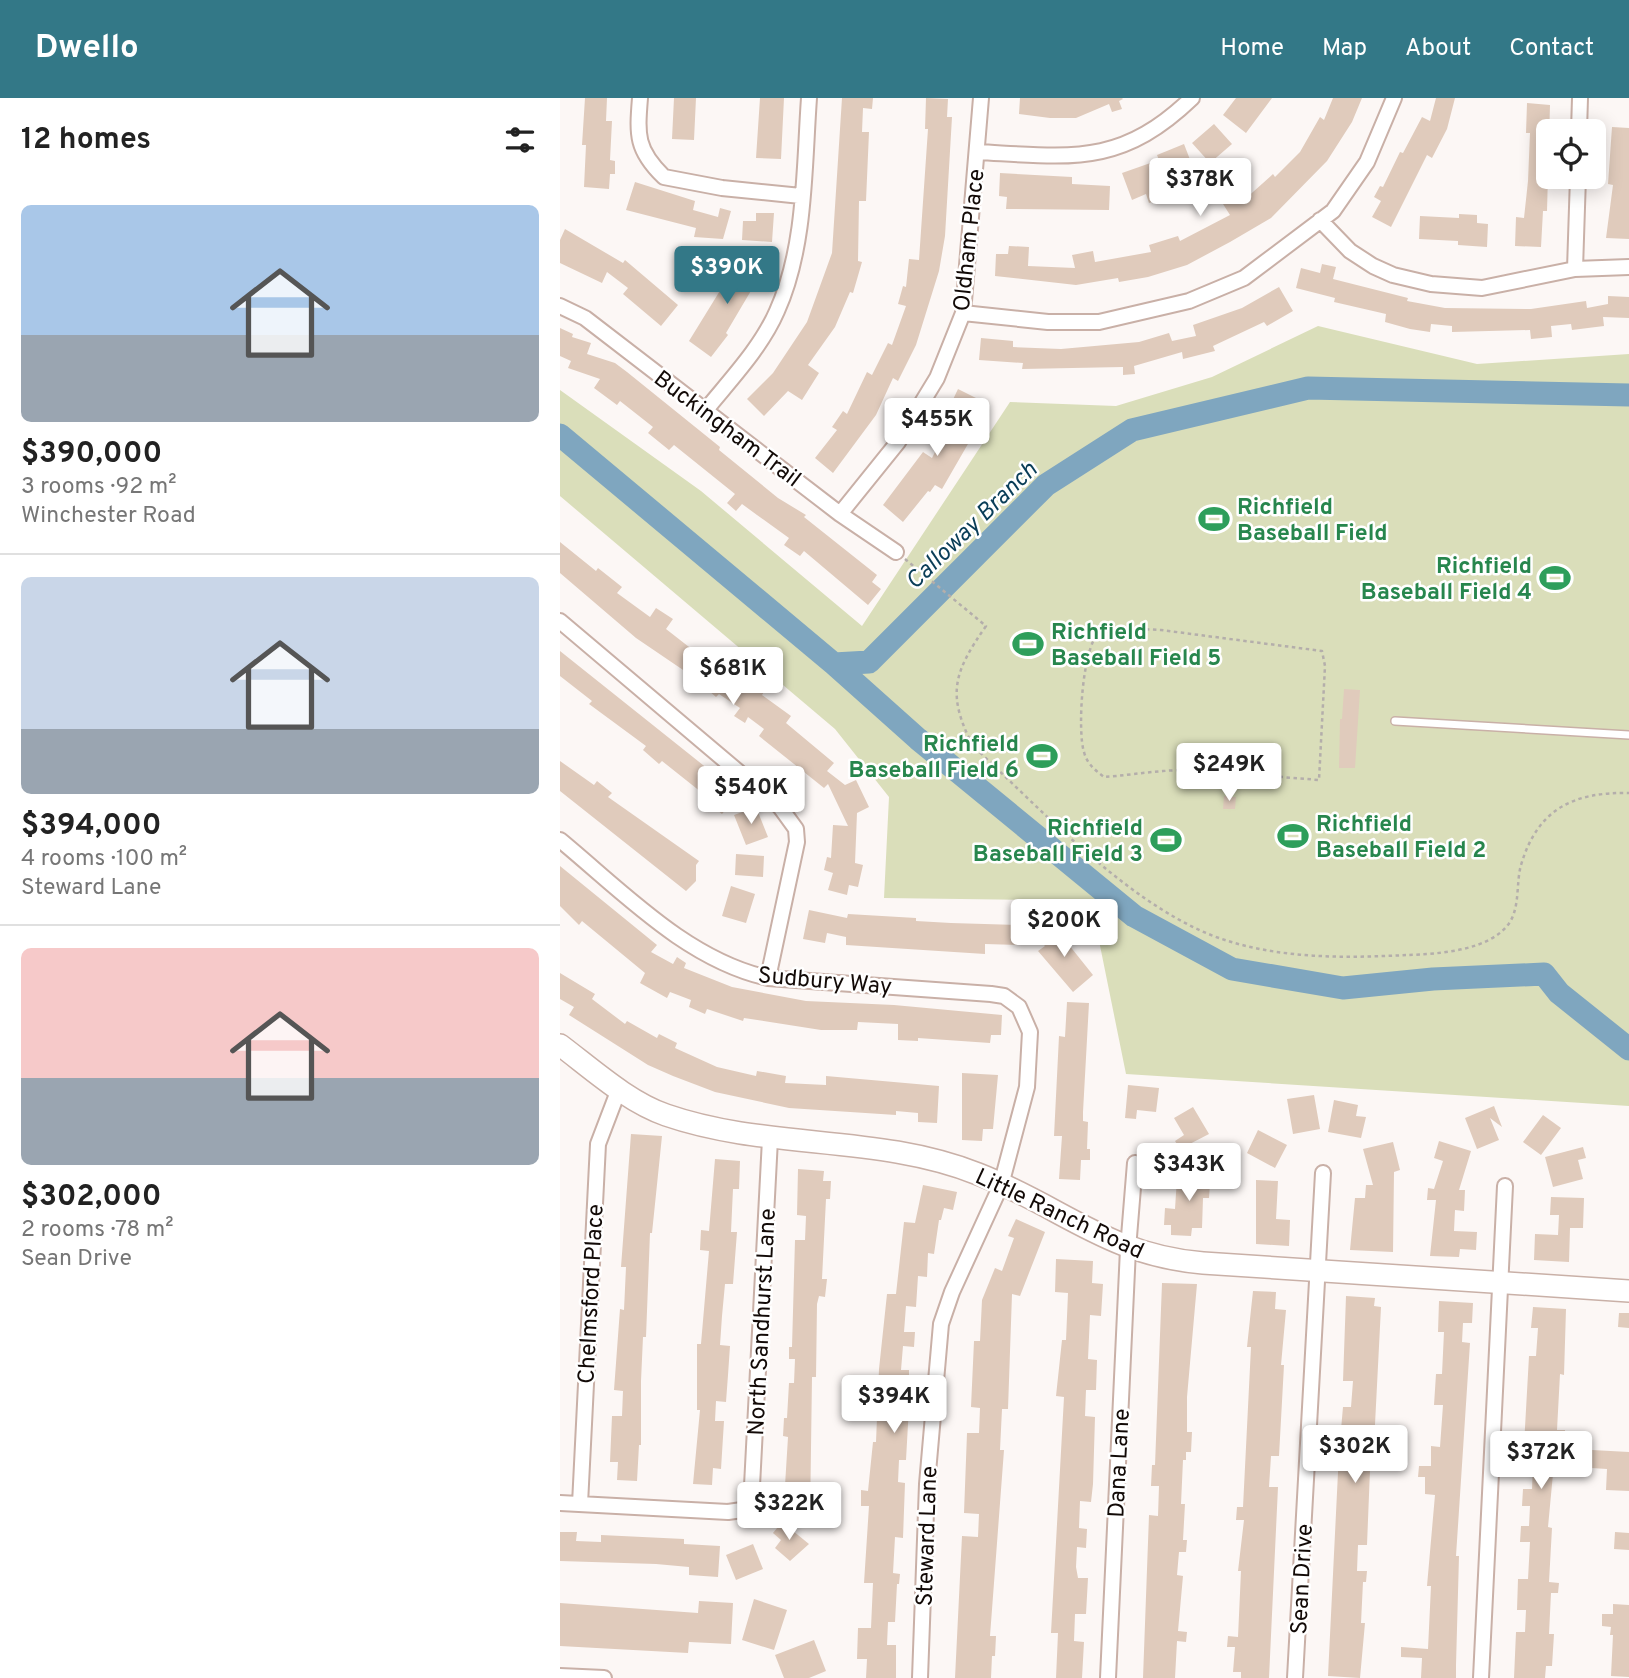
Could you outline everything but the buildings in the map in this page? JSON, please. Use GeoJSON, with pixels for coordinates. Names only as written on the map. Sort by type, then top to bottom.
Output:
{"type":"FeatureCollection","features":[{"type":"Feature","properties":{"kind":"street"},"geometry":{"type":"LineString","coordinates":[[640,98],[637,130],[641,149],[664,177],[722,188],[801,196]]}},
{"type":"Feature","properties":{"kind":"street"},"geometry":{"type":"LineString","coordinates":[[705,411],[758,343],[777,311],[795,250],[809,98]]}},
{"type":"Feature","properties":{"kind":"street","name":"Oldham Place"},"geometry":{"type":"LineString","coordinates":[[840,514],[898,442],[937,378],[963,313],[981,98]]}},
{"type":"Feature","properties":{"kind":"street"},"geometry":{"type":"LineString","coordinates":[[978,152],[1052,156],[1095,154],[1132,143],[1165,124],[1192,98]]}},
{"type":"Feature","properties":{"kind":"street"},"geometry":{"type":"LineString","coordinates":[[963,313],[1070,323],[1099,321],[1189,301],[1244,278],[1333,211],[1367,162],[1394,98]]}},
{"type":"Feature","properties":{"kind":"street"},"geometry":{"type":"LineString","coordinates":[[1579,119],[1580,98]]}},
{"type":"Feature","properties":{"kind":"street"},"geometry":{"type":"LineString","coordinates":[[1575,269],[1578,189]]}},
{"type":"Feature","properties":{"kind":"street"},"geometry":{"type":"LineString","coordinates":[[1320,220],[1350,251],[1373,266],[1393,275],[1431,284],[1482,288],[1575,269],[1629,267]]}},
{"type":"Feature","properties":{"kind":"street","name":"Buckingham Trail"},"geometry":{"type":"LineString","coordinates":[[560,306],[585,318],[840,514],[896,552]]}},
{"type":"Feature","properties":{"kind":"street"},"geometry":{"type":"LineString","coordinates":[[560,621],[780,807],[796,829],[797,842],[768,978]]}},
{"type":"Feature","properties":{"kind":"street","name":"Sudbury Way"},"geometry":{"type":"LineString","coordinates":[[560,840],[688,943],[738,971],[768,978],[1004,996],[1020,1007],[1030,1032]]}},
{"type":"Feature","properties":{"kind":"street","name":"Steward Lane"},"geometry":{"type":"LineString","coordinates":[[920,1678],[927,1484],[938,1346],[951,1292],[1002,1185],[1027,1087],[1030,1032]]}},
{"type":"Feature","properties":{"kind":"street","name":"Little Ranch Road"},"geometry":{"type":"LineString","coordinates":[[560,1045],[619,1089],[663,1114],[770,1139],[900,1151],[978,1174],[1128,1249],[1182,1262],[1629,1291]]}},
{"type":"Feature","properties":{"kind":"street","name":"Chelmsford Place"},"geometry":{"type":"LineString","coordinates":[[580,1504],[598,1144],[619,1089]]}},
{"type":"Feature","properties":{"kind":"street","name":"North Sandhurst Lane"},"geometry":{"type":"LineString","coordinates":[[580,1504],[728,1512],[742,1510],[751,1505],[770,1139]]}},
{"type":"Feature","properties":{"kind":"street","name":"Dana Lane"},"geometry":{"type":"LineString","coordinates":[[1108,1678],[1128,1249],[1135,1163]]}},
{"type":"Feature","properties":{"kind":"street","name":"Sean Drive"},"geometry":{"type":"LineString","coordinates":[[1295,1678],[1323,1172]]}},
{"type":"Feature","properties":{"kind":"street"},"geometry":{"type":"LineString","coordinates":[[1481,1678],[1505,1186]]}},
{"type":"Feature","properties":{"kind":"street"},"geometry":{"type":"LineString","coordinates":[[560,1503],[580,1504]]}},
{"type":"Feature","properties":{"kind":"street"},"geometry":{"type":"LineString","coordinates":[[563,1677],[604,1678]]}},
{"type":"Feature","properties":{"kind":"lane"},"geometry":{"type":"LineString","coordinates":[[1395,721],[1629,735]]}},
{"type":"Feature","properties":{"kind":"path"},"geometry":{"type":"LineString","coordinates":[[896,552],[986,626],[963,659],[956,688],[961,723],[973,746],[1093,855],[1159,910],[1227,941],[1287,953],[1341,958],[1457,950],[1492,939],[1510,922],[1518,898],[1521,866],[1533,838],[1551,812],[1591,794],[1629,793]]}},
{"type":"Feature","properties":{"kind":"path"},"geometry":{"type":"LineString","coordinates":[[1112,626],[1318,648],[1325,656],[1320,778],[1312,782],[1261,775],[1230,777],[1221,773],[1184,771],[1104,777],[1089,765],[1083,750],[1085,663],[1098,630],[1112,626]]}},
{"type":"Feature","properties":{"kind":"green space"},"geometry":{"type":"Polygon","coordinates":[[[1318,326],[1477,364],[1629,354],[1629,1106],[1126,1074],[1094,916],[1029,900],[884,898],[889,797],[835,729],[560,496],[560,390],[701,491],[862,626],[1010,402],[1116,406],[1212,377],[1318,326]]]}},
{"type":"Feature","properties":{"kind":"waterway","name":"Calloway Branch"},"geometry":{"type":"LineString","coordinates":[[834,664],[869,662],[1046,485],[1132,430],[1308,388],[1629,395]]}},
{"type":"Feature","properties":{"kind":"waterway"},"geometry":{"type":"LineString","coordinates":[[560,435],[834,664],[918,739],[1134,916],[1232,969],[1343,988],[1433,979],[1544,974],[1559,993],[1629,1049]]}},
{"type":"Feature","properties":{"kind":"place","name":"Richfield Baseball Field"},"geometry":{"type":"Point","coordinates":[1214,519]}},
{"type":"Feature","properties":{"kind":"place","name":"Richfield Baseball Field 4"},"geometry":{"type":"Point","coordinates":[1555,578]}},
{"type":"Feature","properties":{"kind":"place","name":"Richfield Baseball Field 5"},"geometry":{"type":"Point","coordinates":[1028,644]}},
{"type":"Feature","properties":{"kind":"place","name":"Richfield Baseball Field 6"},"geometry":{"type":"Point","coordinates":[1042,756]}},
{"type":"Feature","properties":{"kind":"place","name":"Richfield Baseball Field 2"},"geometry":{"type":"Point","coordinates":[1293,836]}},
{"type":"Feature","properties":{"kind":"place","name":"Richfield Baseball Field 3"},"geometry":{"type":"Point","coordinates":[1166,840]}}]}
